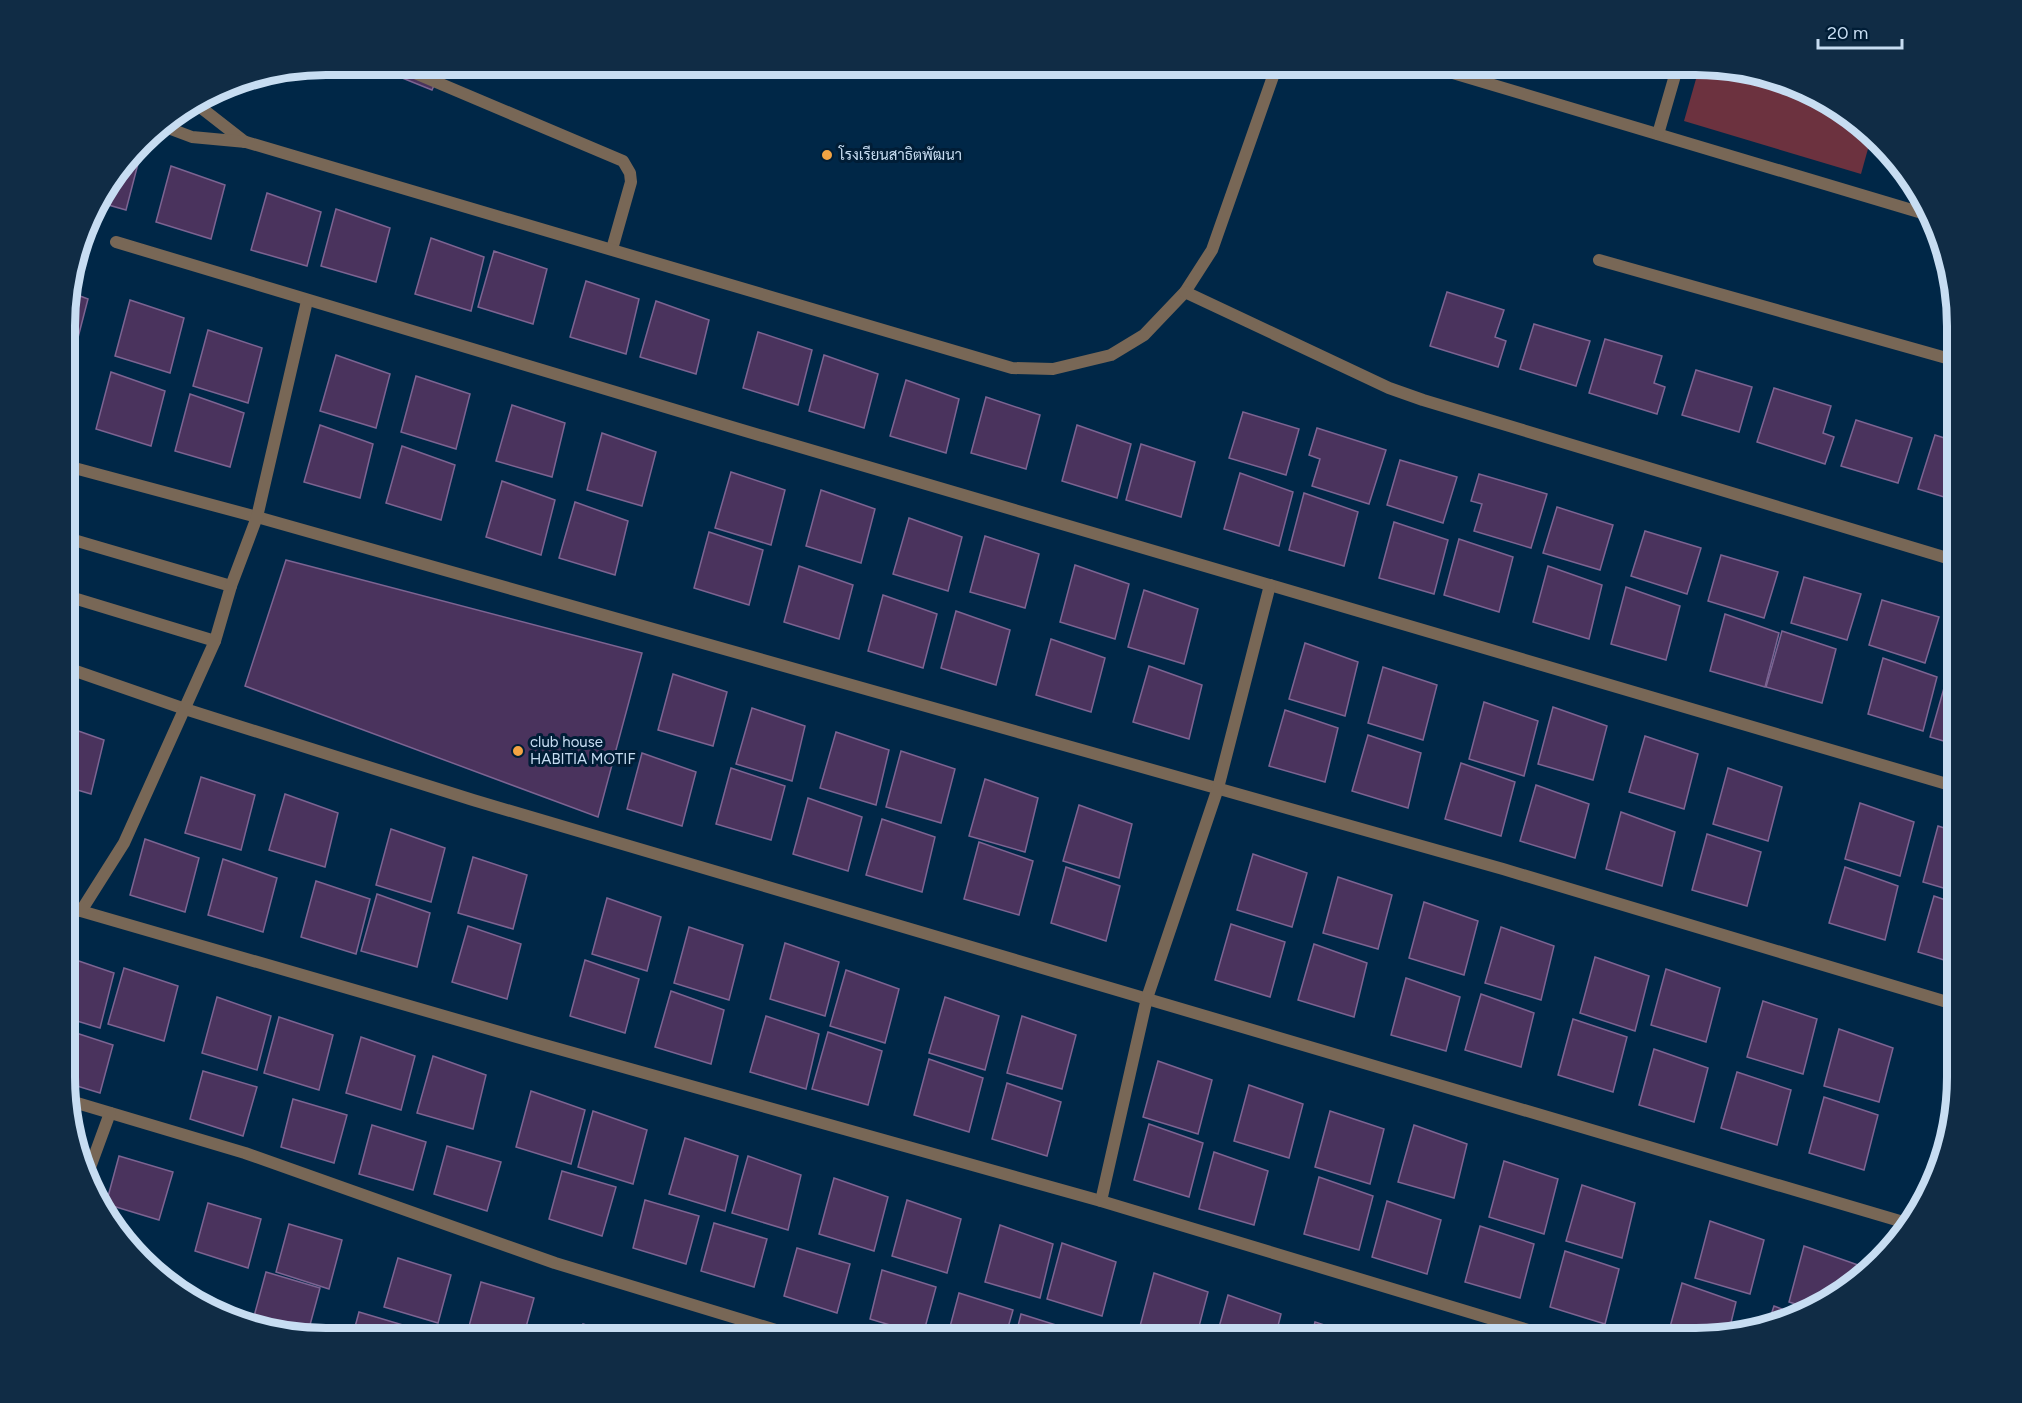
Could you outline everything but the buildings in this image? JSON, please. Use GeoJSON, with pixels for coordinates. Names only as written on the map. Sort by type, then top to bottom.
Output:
{"type":"FeatureCollection","features":[{"type":"Feature","properties":{"kind":"street"},"geometry":{"type":"LineString","coordinates":[[422,75],[622,161],[630,173],[631,182],[612,249]]}},
{"type":"Feature","properties":{"kind":"street"},"geometry":{"type":"LineString","coordinates":[[170,129],[192,137],[246,142],[1012,368],[1053,369],[1112,355],[1144,335],[1185,292],[1212,250],[1273,75]]}},
{"type":"Feature","properties":{"kind":"street"},"geometry":{"type":"LineString","coordinates":[[1460,75],[1920,212]]}},
{"type":"Feature","properties":{"kind":"street"},"geometry":{"type":"LineString","coordinates":[[1658,134],[1675,75]]}},
{"type":"Feature","properties":{"kind":"street"},"geometry":{"type":"LineString","coordinates":[[202,108],[246,142]]}},
{"type":"Feature","properties":{"kind":"street"},"geometry":{"type":"LineString","coordinates":[[116,242],[307,301],[1947,784]]}},
{"type":"Feature","properties":{"kind":"street"},"geometry":{"type":"LineString","coordinates":[[1599,260],[1947,358]]}},
{"type":"Feature","properties":{"kind":"street"},"geometry":{"type":"LineString","coordinates":[[1185,292],[1389,388],[1423,400],[1947,558]]}},
{"type":"Feature","properties":{"kind":"street"},"geometry":{"type":"LineString","coordinates":[[81,911],[124,843],[215,641],[231,586],[257,517],[307,301]]}},
{"type":"Feature","properties":{"kind":"street"},"geometry":{"type":"LineString","coordinates":[[75,468],[257,517],[1514,872],[1947,1002]]}},
{"type":"Feature","properties":{"kind":"street"},"geometry":{"type":"LineString","coordinates":[[75,540],[231,586]]}},
{"type":"Feature","properties":{"kind":"street"},"geometry":{"type":"LineString","coordinates":[[1101,1201],[1147,998],[1218,788],[1270,585]]}},
{"type":"Feature","properties":{"kind":"street"},"geometry":{"type":"LineString","coordinates":[[75,598],[215,641]]}},
{"type":"Feature","properties":{"kind":"street"},"geometry":{"type":"LineString","coordinates":[[75,671],[185,709],[473,800],[1902,1221]]}},
{"type":"Feature","properties":{"kind":"street"},"geometry":{"type":"LineString","coordinates":[[75,909],[534,1042],[1101,1201],[1523,1328]]}},
{"type":"Feature","properties":{"kind":"street"},"geometry":{"type":"LineString","coordinates":[[77,1103],[245,1153],[555,1263],[769,1328]]}},
{"type":"Feature","properties":{"kind":"street"},"geometry":{"type":"LineString","coordinates":[[91,1165],[110,1113]]}},
{"type":"Feature","properties":{"kind":"shaded area"},"geometry":{"type":"Polygon","coordinates":[[[1697,75],[1729,77],[1777,88],[1807,101],[1836,117],[1869,144],[1861,174],[1684,121],[1697,75]]]}},
{"type":"Feature","properties":{"kind":"place","name":"โรงเรียนสาธิตพัฒนา"},"geometry":{"type":"Point","coordinates":[827,155]}},
{"type":"Feature","properties":{"kind":"place","name":"club house HABITIA MOTIF"},"geometry":{"type":"Point","coordinates":[518,751]}}]}
